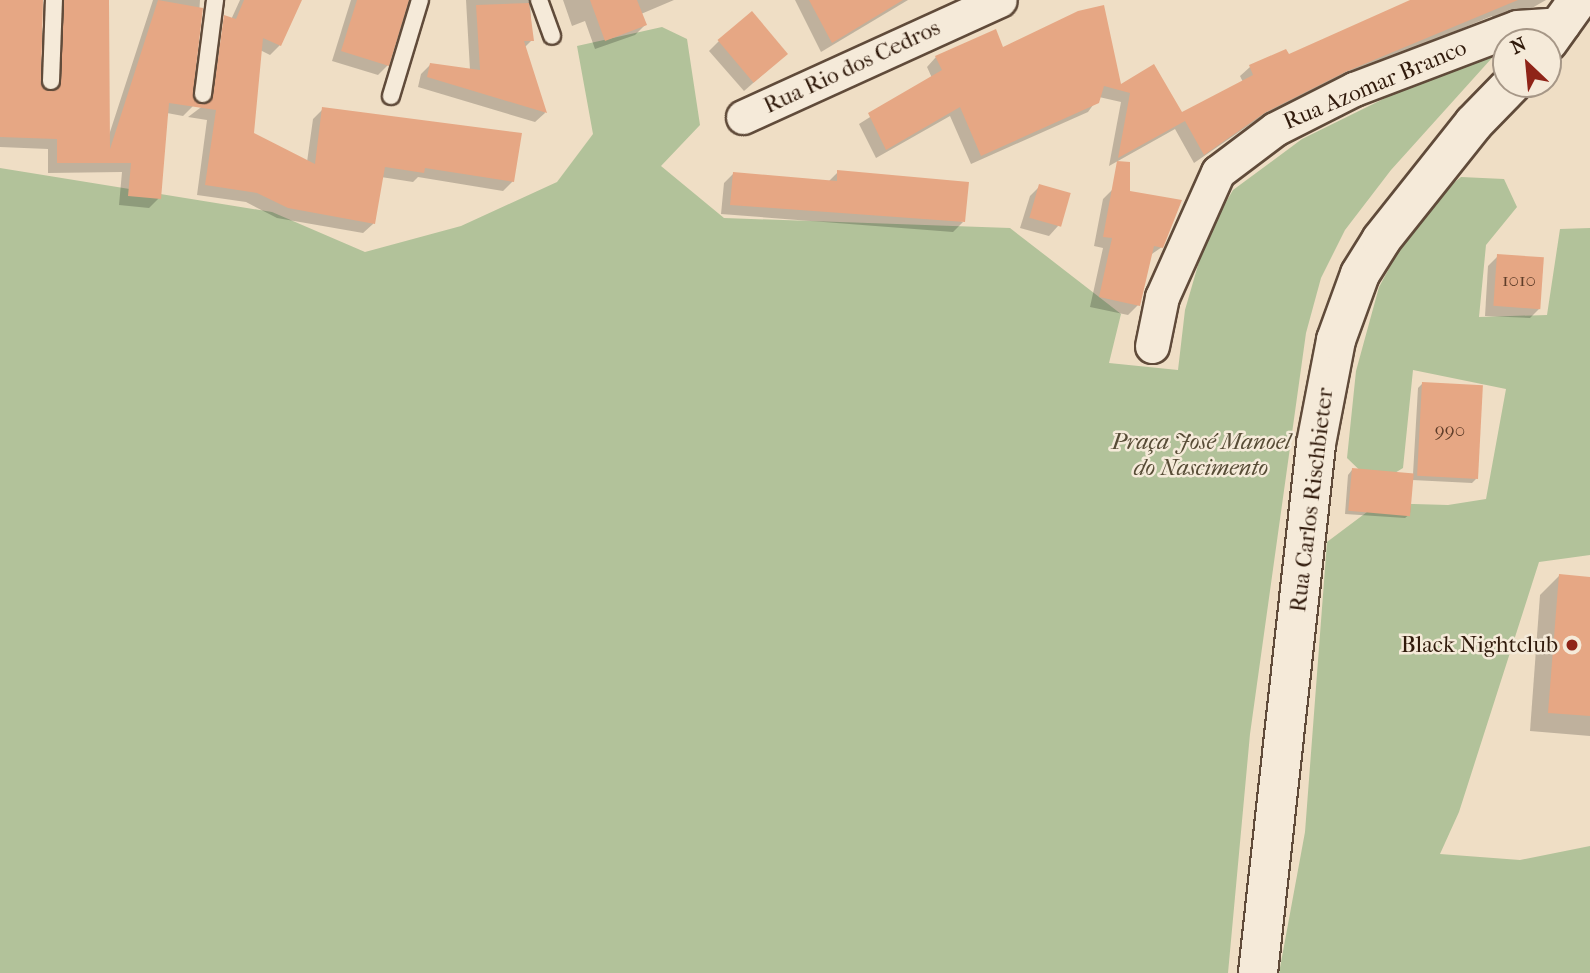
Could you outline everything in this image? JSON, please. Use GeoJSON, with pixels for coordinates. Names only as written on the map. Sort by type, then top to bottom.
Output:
{"type":"FeatureCollection","features":[{"type":"Feature","properties":{"kind":"street","name":"Rua Rio dos Cedros"},"geometry":{"type":"LineString","coordinates":[[743,117],[1000,0]]}},
{"type":"Feature","properties":{"kind":"street","name":"Rua Azomar Branco"},"geometry":{"type":"LineString","coordinates":[[1152,346],[1163,297],[1217,172],[1275,129],[1354,89],[1517,27],[1563,22]]}},
{"type":"Feature","properties":{"kind":"street","name":"Rua Carlos Rischbieter"},"geometry":{"type":"LineString","coordinates":[[1258,973],[1319,422],[1336,340],[1360,274],[1381,240],[1474,123],[1498,98]]}},
{"type":"Feature","properties":{"kind":"lane"},"geometry":{"type":"LineString","coordinates":[[51,81],[54,0]]}},
{"type":"Feature","properties":{"kind":"lane"},"geometry":{"type":"LineString","coordinates":[[203,94],[215,0]]}},
{"type":"Feature","properties":{"kind":"lane"},"geometry":{"type":"LineString","coordinates":[[391,96],[419,0]]}},
{"type":"Feature","properties":{"kind":"lane"},"geometry":{"type":"LineString","coordinates":[[539,0],[552,36]]}},
{"type":"Feature","properties":{"kind":"green space","name":"Praça José Manoel do Nascimento"},"geometry":{"type":"Polygon","coordinates":[[[662,27],[687,39],[700,125],[661,166],[724,218],[1010,228],[1121,314],[1109,363],[1178,370],[1185,310],[1207,234],[1233,190],[1302,139],[1432,75],[1492,52],[1492,58],[1391,170],[1345,230],[1321,278],[1306,333],[1250,734],[1228,973],[0,973],[0,168],[272,212],[365,252],[461,226],[557,182],[593,134],[577,46],[662,27]]]}},
{"type":"Feature","properties":{"kind":"green space"},"geometry":{"type":"Polygon","coordinates":[[[1461,177],[1504,179],[1517,207],[1486,245],[1479,317],[1547,315],[1560,229],[1590,228],[1590,555],[1539,562],[1459,812],[1440,854],[1520,860],[1590,846],[1590,973],[1279,973],[1305,832],[1327,542],[1379,503],[1448,505],[1486,499],[1506,389],[1413,370],[1403,468],[1375,485],[1347,458],[1356,371],[1379,287],[1421,209],[1461,177]]]}},
{"type":"Feature","properties":{"kind":"building"},"geometry":{"type":"Polygon","coordinates":[[[0,0],[43,0],[41,81],[51,91],[61,81],[64,0],[109,0],[110,149],[158,0],[203,8],[193,93],[202,104],[213,95],[224,15],[236,19],[244,0],[302,0],[281,46],[263,38],[254,133],[315,164],[322,107],[522,133],[514,182],[425,168],[424,173],[385,167],[375,224],[288,208],[257,193],[205,185],[216,110],[169,103],[161,199],[128,196],[131,163],[57,163],[57,139],[0,137],[0,0]]]}},
{"type":"Feature","properties":{"kind":"building"},"geometry":{"type":"Polygon","coordinates":[[[357,0],[409,0],[389,66],[341,51],[357,0]]]}},
{"type":"Feature","properties":{"kind":"building"},"geometry":{"type":"Polygon","coordinates":[[[590,0],[637,0],[647,25],[605,41],[590,0]]]}},
{"type":"Feature","properties":{"kind":"building"},"geometry":{"type":"Polygon","coordinates":[[[809,0],[903,0],[832,43],[809,0]]]}},
{"type":"Feature","properties":{"kind":"building"},"geometry":{"type":"Polygon","coordinates":[[[1410,0],[1518,0],[1345,72],[1266,112],[1204,155],[1185,121],[1118,158],[1130,93],[1104,86],[1099,103],[981,156],[960,107],[886,150],[868,113],[942,70],[935,56],[996,29],[1003,47],[1078,11],[1104,5],[1121,84],[1154,64],[1182,112],[1253,75],[1249,65],[1286,49],[1289,54],[1410,0]]]}},
{"type":"Feature","properties":{"kind":"building"},"geometry":{"type":"Polygon","coordinates":[[[529,3],[534,41],[524,41],[547,113],[427,77],[430,63],[480,70],[476,5],[529,3]]]}},
{"type":"Feature","properties":{"kind":"building"},"geometry":{"type":"Polygon","coordinates":[[[752,11],[788,54],[754,83],[718,40],[752,11]]]}},
{"type":"Feature","properties":{"kind":"building"},"geometry":{"type":"Polygon","coordinates":[[[1117,161],[1130,162],[1130,191],[1182,200],[1163,248],[1154,246],[1140,306],[1099,297],[1112,238],[1103,237],[1117,161]]]}},
{"type":"Feature","properties":{"kind":"building"},"geometry":{"type":"Polygon","coordinates":[[[837,170],[969,182],[965,222],[730,205],[733,172],[837,181],[837,170]]]}},
{"type":"Feature","properties":{"kind":"building"},"geometry":{"type":"Polygon","coordinates":[[[1039,184],[1071,193],[1061,227],[1029,218],[1039,184]]]}},
{"type":"Feature","properties":{"kind":"building"},"geometry":{"type":"Polygon","coordinates":[[[1497,254],[1544,257],[1540,309],[1493,306],[1497,254]]]}},
{"type":"Feature","properties":{"kind":"building"},"geometry":{"type":"Polygon","coordinates":[[[1422,382],[1483,385],[1478,479],[1417,476],[1422,382]]]}},
{"type":"Feature","properties":{"kind":"building"},"geometry":{"type":"Polygon","coordinates":[[[1352,468],[1414,473],[1410,516],[1348,511],[1352,468]]]}},
{"type":"Feature","properties":{"kind":"building","name":"Black Nightclub"},"geometry":{"type":"Polygon","coordinates":[[[1559,574],[1590,577],[1590,716],[1548,713],[1559,574]]]}},
{"type":"Feature","properties":{"kind":"place","name":"Black Nightclub"},"geometry":{"type":"Point","coordinates":[1572,645]}}]}
